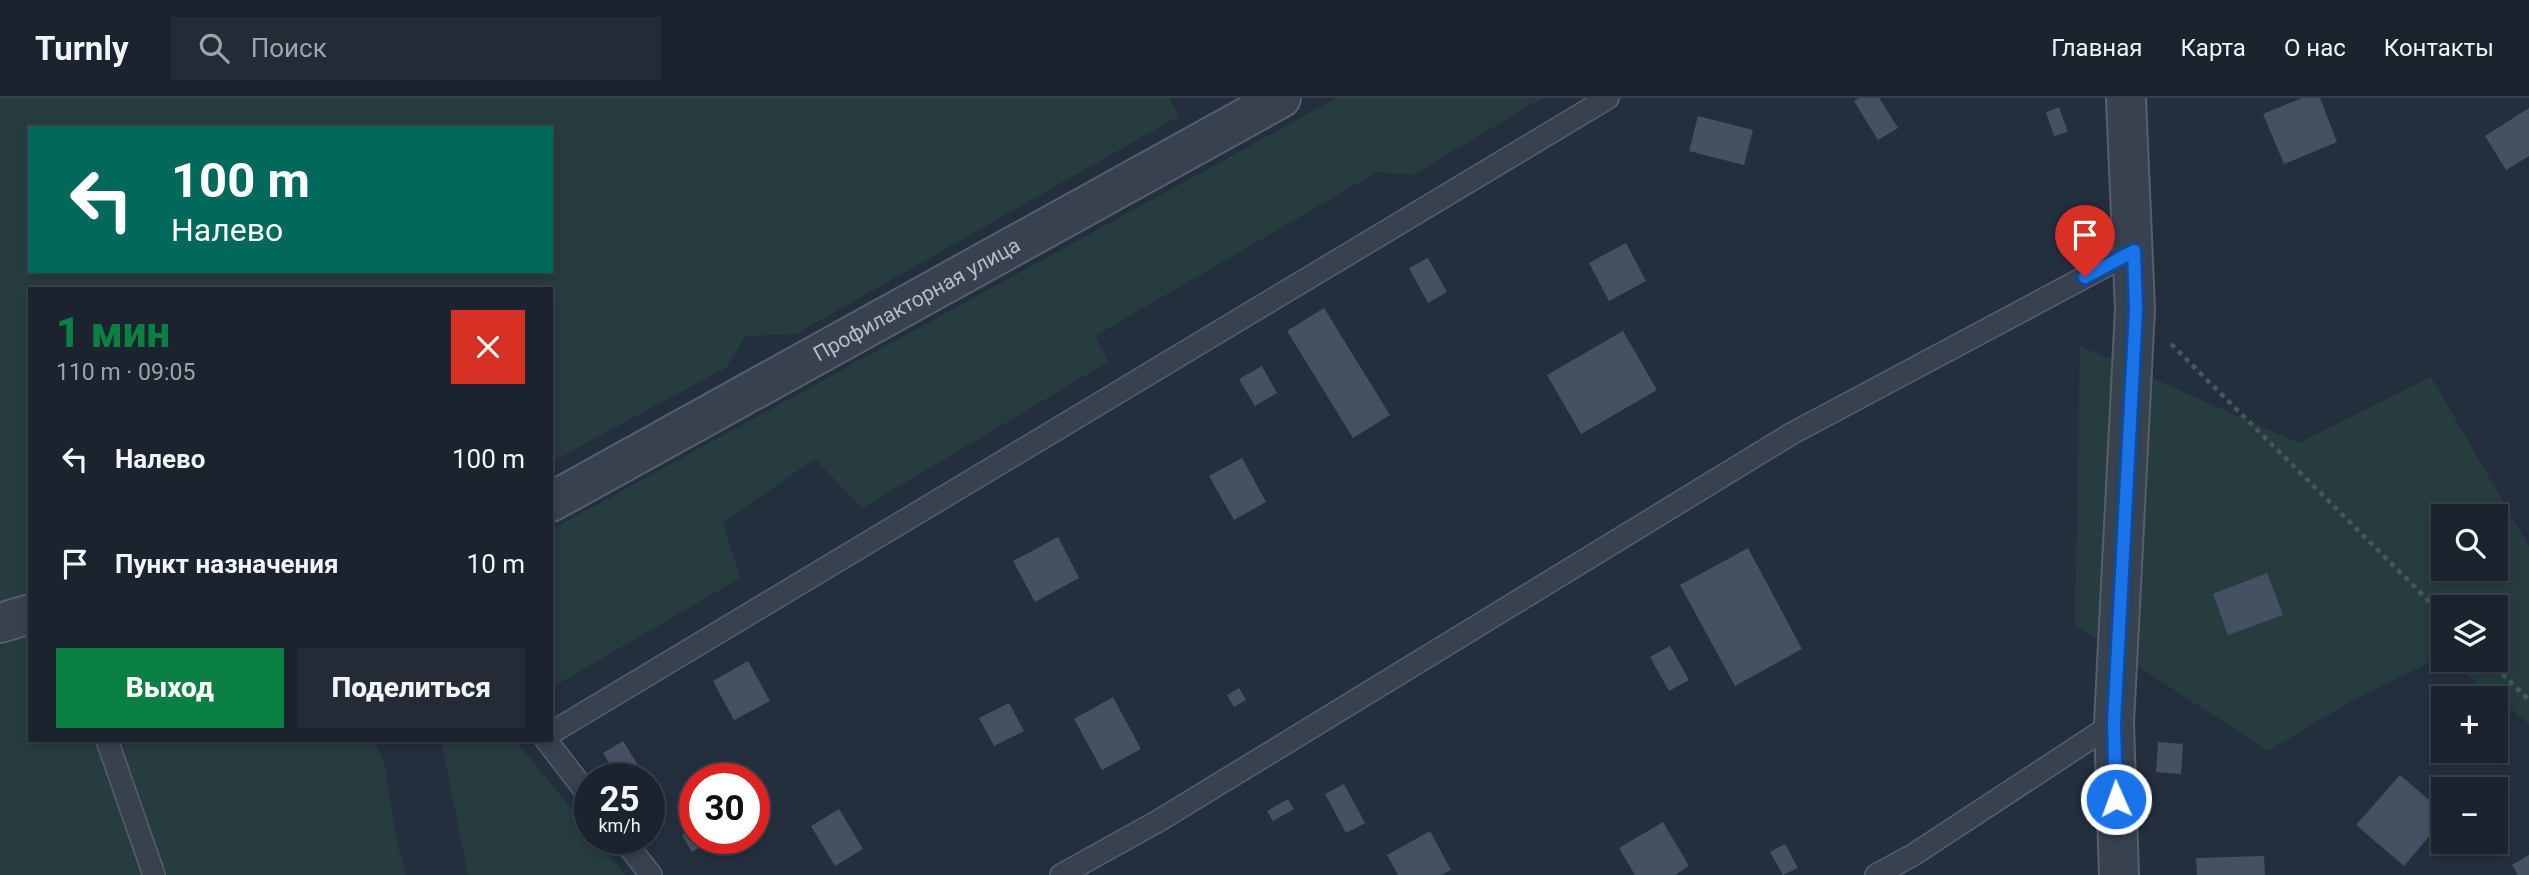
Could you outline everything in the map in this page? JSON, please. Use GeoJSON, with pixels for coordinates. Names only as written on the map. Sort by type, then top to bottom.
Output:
{"type":"FeatureCollection","features":[{"type":"Feature","properties":{"kind":"street","name":"Профилакторная улица"},"geometry":{"type":"LineString","coordinates":[[553,501],[1281,98]]}},
{"type":"Feature","properties":{"kind":"street"},"geometry":{"type":"LineString","coordinates":[[2119,875],[2114,723],[2136,309],[2126,98]]}},
{"type":"Feature","properties":{"kind":"street"},"geometry":{"type":"LineString","coordinates":[[0,623],[28,615]]}},
{"type":"Feature","properties":{"kind":"lane"},"geometry":{"type":"LineString","coordinates":[[553,732],[1608,98]]}},
{"type":"Feature","properties":{"kind":"lane"},"geometry":{"type":"LineString","coordinates":[[1062,875],[1160,820],[1791,434],[2134,251]]}},
{"type":"Feature","properties":{"kind":"lane"},"geometry":{"type":"LineString","coordinates":[[1876,875],[1913,855],[2114,723]]}},
{"type":"Feature","properties":{"kind":"lane"},"geometry":{"type":"LineString","coordinates":[[108,742],[154,875]]}},
{"type":"Feature","properties":{"kind":"lane"},"geometry":{"type":"LineString","coordinates":[[548,742],[574,776]]}},
{"type":"Feature","properties":{"kind":"lane"},"geometry":{"type":"LineString","coordinates":[[635,854],[651,875]]}},
{"type":"Feature","properties":{"kind":"path"},"geometry":{"type":"LineString","coordinates":[[2136,309],[2431,603]]}},
{"type":"Feature","properties":{"kind":"path"},"geometry":{"type":"LineString","coordinates":[[2500,672],[2529,701]]}},
{"type":"Feature","properties":{"kind":"green space"},"geometry":{"type":"Polygon","coordinates":[[[0,98],[1169,98],[1179,116],[796,334],[745,336],[727,367],[553,461],[553,287],[28,287],[28,742],[374,742],[384,761],[397,843],[406,875],[0,875],[0,98]]]}},
{"type":"Feature","properties":{"kind":"green space"},"geometry":{"type":"Polygon","coordinates":[[[1337,98],[1542,98],[1413,175],[1377,172],[1095,336],[1108,362],[862,508],[815,459],[723,522],[740,578],[553,687],[553,529],[1337,98]]]}},
{"type":"Feature","properties":{"kind":"green space"},"geometry":{"type":"Polygon","coordinates":[[[2080,346],[2299,443],[2431,377],[2505,504],[2431,504],[2431,581],[2508,581],[2508,510],[2529,546],[2529,724],[2508,707],[2508,686],[2482,686],[2464,672],[2508,672],[2508,595],[2431,595],[2431,662],[2346,704],[2268,751],[2075,625],[2080,346]]]}},
{"type":"Feature","properties":{"kind":"green space"},"geometry":{"type":"Polygon","coordinates":[[[459,742],[517,742],[574,812],[574,854],[608,854],[625,875],[468,875],[442,745],[459,742]]]}},
{"type":"Feature","properties":{"kind":"building"},"geometry":{"type":"Polygon","coordinates":[[[1859,98],[1879,98],[1898,128],[1878,140],[1854,101],[1859,98]]]}},
{"type":"Feature","properties":{"kind":"building"},"geometry":{"type":"Polygon","coordinates":[[[2302,98],[2320,98],[2337,142],[2284,164],[2263,114],[2302,98]]]}},
{"type":"Feature","properties":{"kind":"building"},"geometry":{"type":"Polygon","coordinates":[[[2059,107],[2068,132],[2054,136],[2046,112],[2059,107]]]}},
{"type":"Feature","properties":{"kind":"building"},"geometry":{"type":"Polygon","coordinates":[[[2529,108],[2529,156],[2506,170],[2485,136],[2529,108]]]}},
{"type":"Feature","properties":{"kind":"building"},"geometry":{"type":"Polygon","coordinates":[[[1698,116],[1753,130],[1744,165],[1689,151],[1698,116]]]}},
{"type":"Feature","properties":{"kind":"building"},"geometry":{"type":"Polygon","coordinates":[[[1626,243],[1646,281],[1609,301],[1589,263],[1626,243]]]}},
{"type":"Feature","properties":{"kind":"building"},"geometry":{"type":"Polygon","coordinates":[[[1428,258],[1447,292],[1428,303],[1409,268],[1428,258]]]}},
{"type":"Feature","properties":{"kind":"building"},"geometry":{"type":"Polygon","coordinates":[[[1324,308],[1390,415],[1353,438],[1287,331],[1324,308]]]}},
{"type":"Feature","properties":{"kind":"building"},"geometry":{"type":"Polygon","coordinates":[[[1623,331],[1657,390],[1581,434],[1547,375],[1623,331]]]}},
{"type":"Feature","properties":{"kind":"building"},"geometry":{"type":"Polygon","coordinates":[[[1262,366],[1277,393],[1255,406],[1239,379],[1262,366]]]}},
{"type":"Feature","properties":{"kind":"building"},"geometry":{"type":"Polygon","coordinates":[[[1242,458],[1266,502],[1234,520],[1209,476],[1242,458]]]}},
{"type":"Feature","properties":{"kind":"building"},"geometry":{"type":"Polygon","coordinates":[[[1058,537],[1079,578],[1035,602],[1013,561],[1058,537]]]}},
{"type":"Feature","properties":{"kind":"building"},"geometry":{"type":"Polygon","coordinates":[[[1748,548],[1802,649],[1735,686],[1680,585],[1748,548]]]}},
{"type":"Feature","properties":{"kind":"building"},"geometry":{"type":"Polygon","coordinates":[[[2267,573],[2283,615],[2228,635],[2213,594],[2267,573]]]}},
{"type":"Feature","properties":{"kind":"building"},"geometry":{"type":"Polygon","coordinates":[[[1670,646],[1689,680],[1669,691],[1650,657],[1670,646]]]}},
{"type":"Feature","properties":{"kind":"building"},"geometry":{"type":"Polygon","coordinates":[[[748,661],[770,701],[734,720],[713,681],[748,661]]]}},
{"type":"Feature","properties":{"kind":"building"},"geometry":{"type":"Polygon","coordinates":[[[1239,688],[1246,700],[1234,707],[1227,695],[1239,688]]]}},
{"type":"Feature","properties":{"kind":"building"},"geometry":{"type":"Polygon","coordinates":[[[1113,697],[1141,749],[1102,770],[1074,719],[1113,697]]]}},
{"type":"Feature","properties":{"kind":"building"},"geometry":{"type":"Polygon","coordinates":[[[1009,703],[1024,731],[994,746],[979,718],[1009,703]]]}},
{"type":"Feature","properties":{"kind":"building"},"geometry":{"type":"Polygon","coordinates":[[[623,741],[637,763],[609,763],[603,753],[623,741]]]}},
{"type":"Feature","properties":{"kind":"building"},"geometry":{"type":"Polygon","coordinates":[[[2158,742],[2183,744],[2181,774],[2156,772],[2158,742]]]}},
{"type":"Feature","properties":{"kind":"building"},"geometry":{"type":"Polygon","coordinates":[[[2400,775],[2431,802],[2431,834],[2404,866],[2356,825],[2400,775]]]}},
{"type":"Feature","properties":{"kind":"building"},"geometry":{"type":"Polygon","coordinates":[[[1344,784],[1365,823],[1346,833],[1325,794],[1344,784]]]}},
{"type":"Feature","properties":{"kind":"building"},"geometry":{"type":"Polygon","coordinates":[[[1288,799],[1294,809],[1273,821],[1267,811],[1288,799]]]}},
{"type":"Feature","properties":{"kind":"building"},"geometry":{"type":"Polygon","coordinates":[[[839,809],[863,849],[835,866],[811,826],[839,809]]]}},
{"type":"Feature","properties":{"kind":"building"},"geometry":{"type":"Polygon","coordinates":[[[1663,822],[1689,866],[1675,875],[1635,875],[1619,848],[1663,822]]]}},
{"type":"Feature","properties":{"kind":"building"},"geometry":{"type":"Polygon","coordinates":[[[1430,831],[1451,870],[1441,875],[1398,875],[1387,855],[1430,831]]]}},
{"type":"Feature","properties":{"kind":"building"},"geometry":{"type":"Polygon","coordinates":[[[1785,844],[1798,868],[1783,875],[1770,852],[1785,844]]]}},
{"type":"Feature","properties":{"kind":"building"},"geometry":{"type":"Polygon","coordinates":[[[2529,855],[2529,875],[2518,875],[2512,865],[2529,855]]]}},
{"type":"Feature","properties":{"kind":"building"},"geometry":{"type":"Polygon","coordinates":[[[2264,856],[2265,875],[2197,875],[2196,858],[2264,856]]]}},
{"type":"Feature","properties":{"kind":"route"},"geometry":{"type":"LineString","coordinates":[[2085,277],[2134,251],[2136,309],[2114,723],[2116,799]]}}]}
